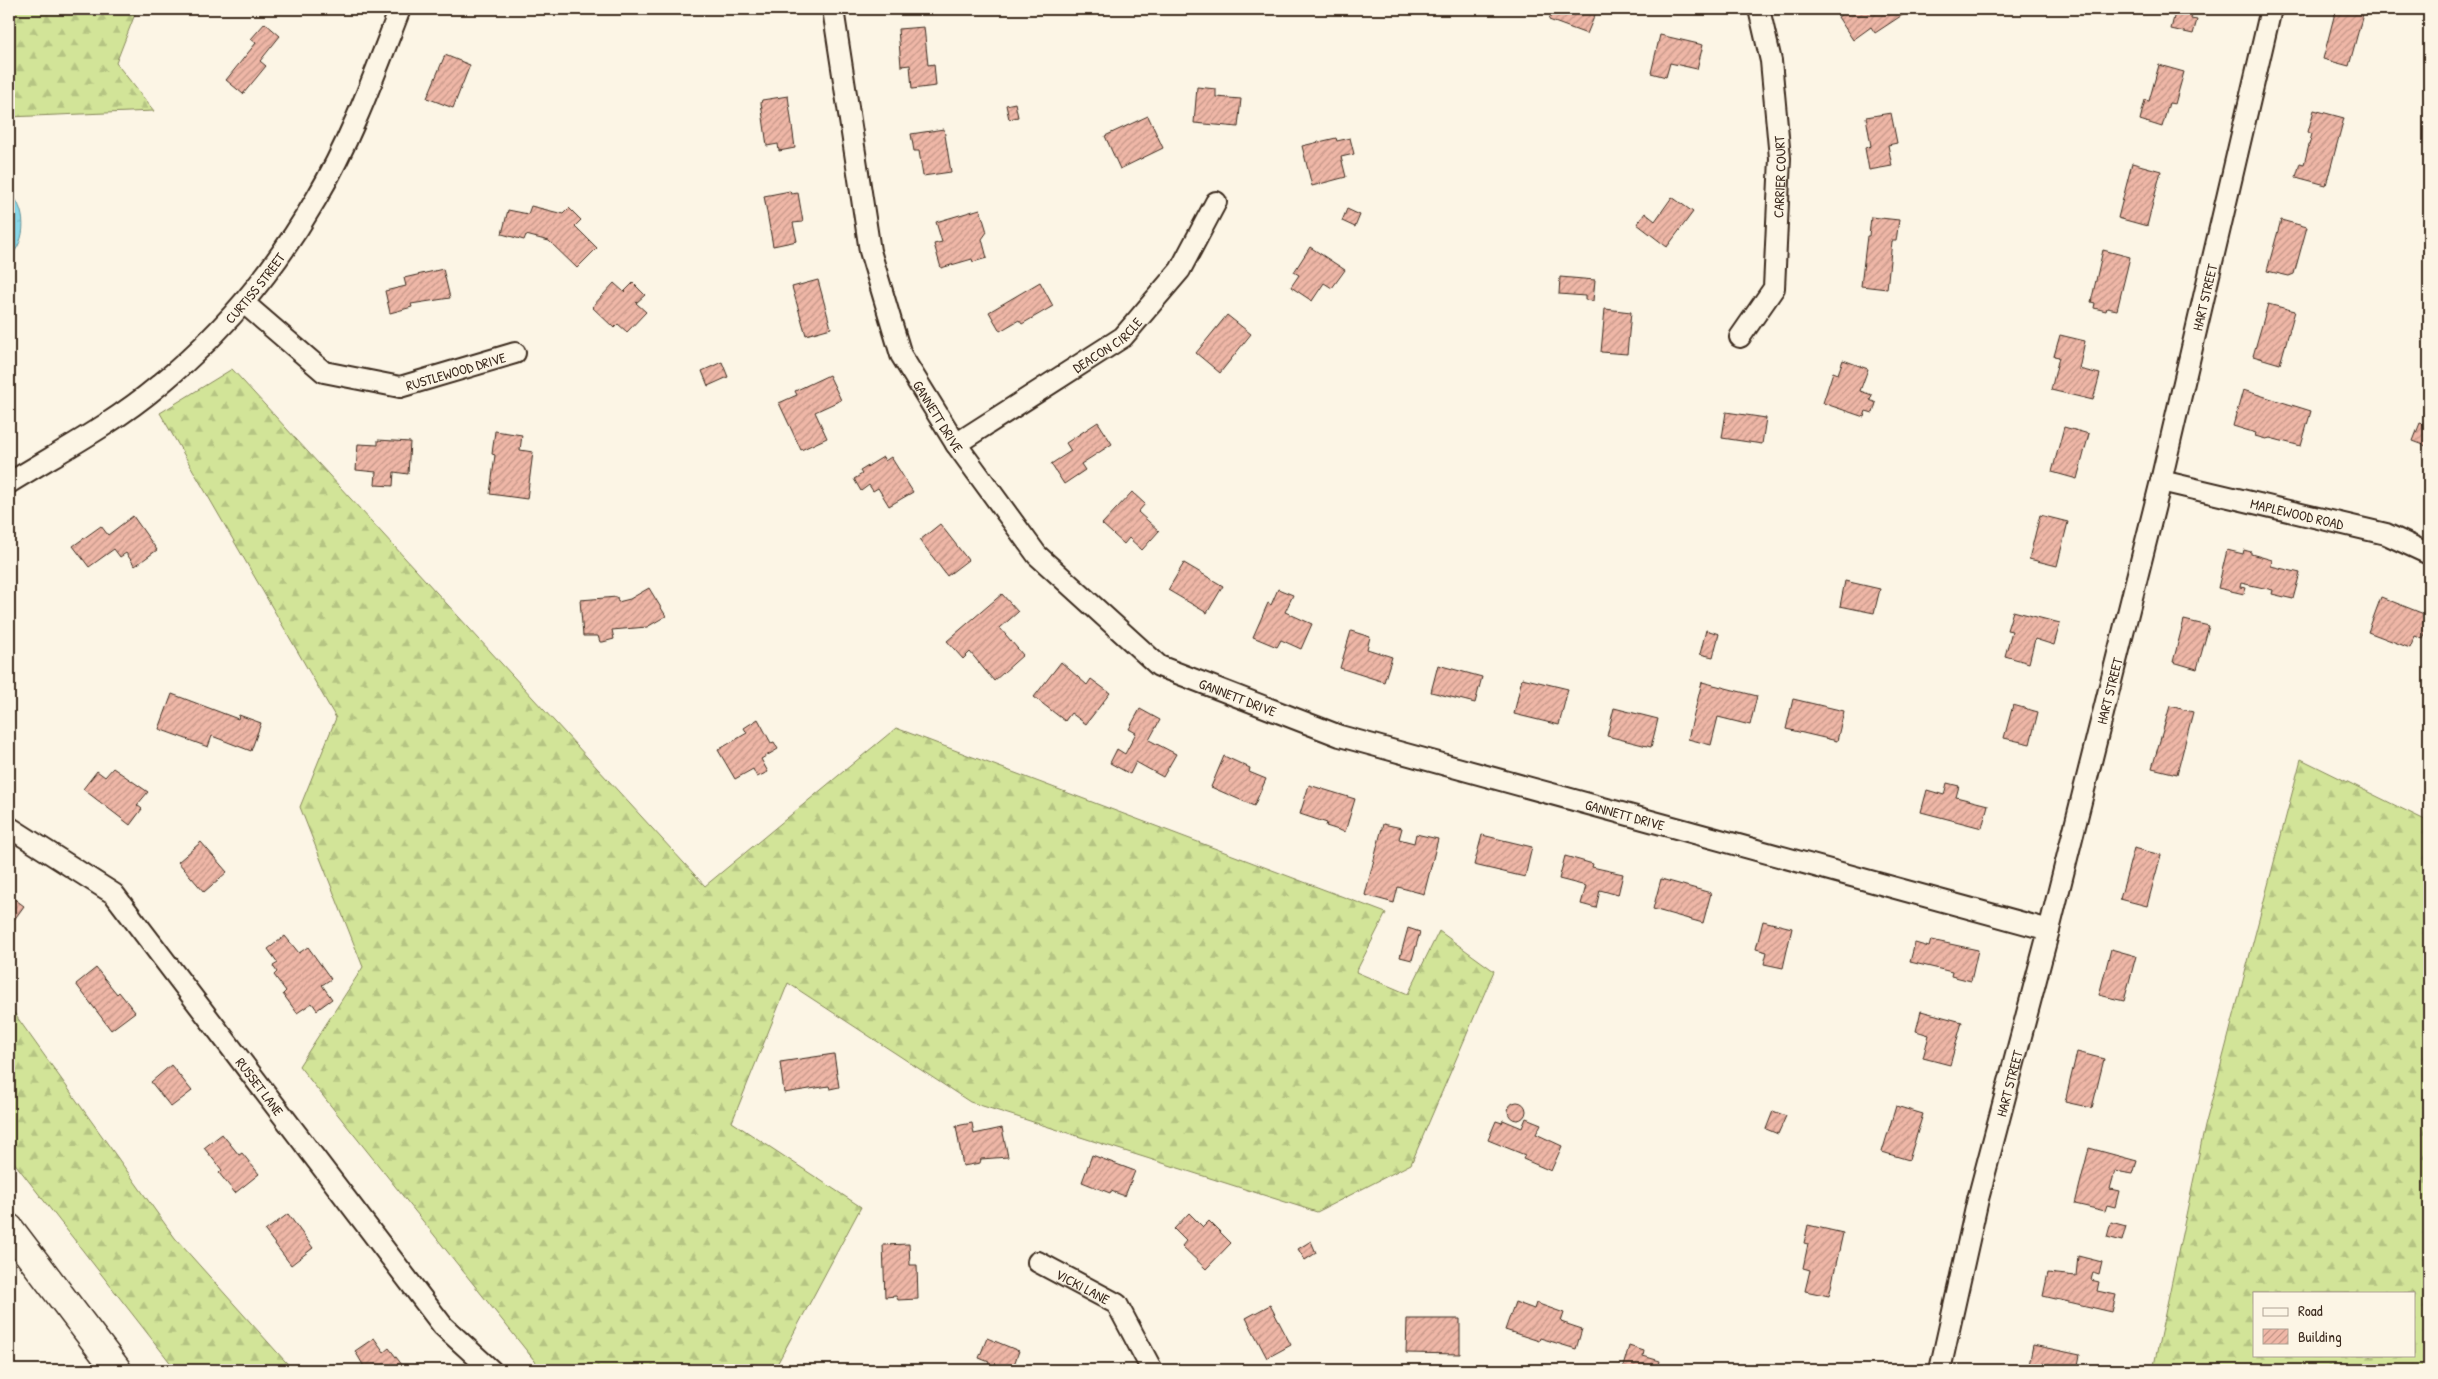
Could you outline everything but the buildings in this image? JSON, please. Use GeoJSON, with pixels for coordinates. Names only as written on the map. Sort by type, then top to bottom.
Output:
{"type":"FeatureCollection","features":[{"type":"Feature","properties":{"kind":"highway"},"geometry":{"type":"LineString","coordinates":[[9,1228],[117,1370]]}},
{"type":"Feature","properties":{"kind":"street","name":"CURTISS STREET"},"geometry":{"type":"LineString","coordinates":[[9,483],[119,414],[158,387],[197,352],[244,303],[287,247],[317,198],[354,123],[400,9]]}},
{"type":"Feature","properties":{"kind":"street","name":"GANNETT DRIVE"},"geometry":{"type":"LineString","coordinates":[[833,9],[870,251],[901,355],[956,444],[1037,556],[1159,666],[1340,736],[2048,930]]}},
{"type":"Feature","properties":{"kind":"street","name":"CARRIER COURT"},"geometry":{"type":"LineString","coordinates":[[1740,336],[1774,288],[1780,158],[1771,61],[1759,9]]}},
{"type":"Feature","properties":{"kind":"street","name":"HART STREET"},"geometry":{"type":"LineString","coordinates":[[1940,1370],[1978,1199],[2161,480],[2271,9]]}},
{"type":"Feature","properties":{"kind":"street","name":"DEACON CIRCLE"},"geometry":{"type":"LineString","coordinates":[[956,444],[1123,337],[1180,270],[1216,202]]}},
{"type":"Feature","properties":{"kind":"street","name":"RUSTLEWOOD DRIVE"},"geometry":{"type":"LineString","coordinates":[[244,303],[324,372],[400,387],[515,353]]}},
{"type":"Feature","properties":{"kind":"street","name":"MAPLEWOOD ROAD"},"geometry":{"type":"LineString","coordinates":[[2161,480],[2386,534],[2429,554]]}},
{"type":"Feature","properties":{"kind":"street","name":"RUSSET LANE"},"geometry":{"type":"LineString","coordinates":[[9,827],[114,894],[443,1326],[491,1370]]}},
{"type":"Feature","properties":{"kind":"street","name":"VICKI LANE"},"geometry":{"type":"LineString","coordinates":[[1038,1262],[1117,1304],[1152,1370]]}},
{"type":"Feature","properties":{"kind":"green space"},"geometry":{"type":"Polygon","coordinates":[[[9,9],[137,9],[116,63],[154,111],[9,117],[9,9]]]}},
{"type":"Feature","properties":{"kind":"green space"},"geometry":{"type":"Polygon","coordinates":[[[232,369],[705,886],[896,728],[1386,913],[1356,972],[1408,994],[1439,931],[1494,971],[1411,1164],[1317,1212],[970,1102],[788,983],[732,1122],[861,1207],[774,1370],[542,1370],[299,1066],[363,967],[300,807],[336,718],[160,413],[232,369]]]}},
{"type":"Feature","properties":{"kind":"green space"},"geometry":{"type":"Polygon","coordinates":[[[2301,759],[2429,822],[2429,1370],[2153,1370],[2205,1126],[2301,759]]]}},
{"type":"Feature","properties":{"kind":"green space"},"geometry":{"type":"Polygon","coordinates":[[[9,1006],[175,1238],[293,1370],[176,1370],[9,1156],[9,1006]]]}},
{"type":"Feature","properties":{"kind":"water"},"geometry":{"type":"Polygon","coordinates":[[[9,191],[19,207],[23,225],[20,242],[9,258],[9,191]]]}}]}
